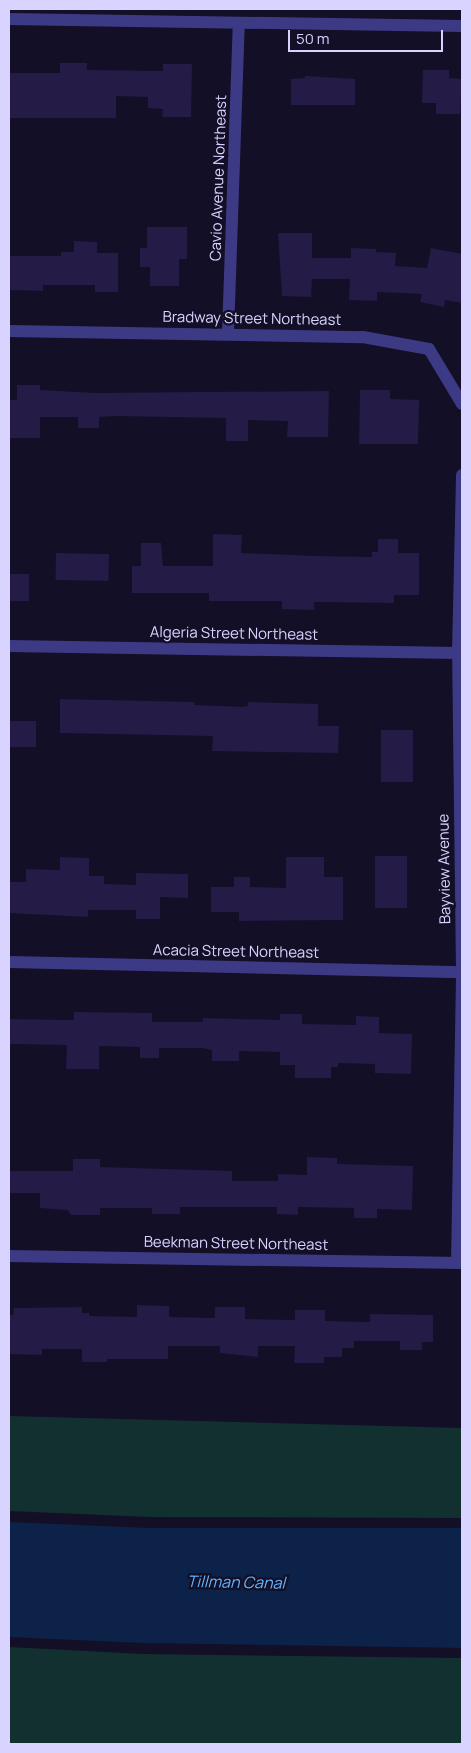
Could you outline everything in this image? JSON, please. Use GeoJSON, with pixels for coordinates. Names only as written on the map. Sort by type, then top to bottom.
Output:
{"type":"FeatureCollection","features":[{"type":"Feature","properties":{"kind":"street"},"geometry":{"type":"LineString","coordinates":[[9,19],[462,26]]}},
{"type":"Feature","properties":{"kind":"street","name":"Cavio Avenue Northeast"},"geometry":{"type":"LineString","coordinates":[[228,333],[239,24]]}},
{"type":"Feature","properties":{"kind":"street","name":"Bradway Street Northeast"},"geometry":{"type":"LineString","coordinates":[[9,331],[228,333],[363,337],[429,349],[462,404]]}},
{"type":"Feature","properties":{"kind":"street","name":"Bayview Avenue"},"geometry":{"type":"LineString","coordinates":[[460,1263],[462,972],[458,652],[462,476]]}},
{"type":"Feature","properties":{"kind":"street","name":"Algeria Street Northeast"},"geometry":{"type":"LineString","coordinates":[[9,646],[458,652]]}},
{"type":"Feature","properties":{"kind":"street","name":"Acacia Street Northeast"},"geometry":{"type":"LineString","coordinates":[[9,962],[462,972]]}},
{"type":"Feature","properties":{"kind":"street","name":"Beekman Street Northeast"},"geometry":{"type":"LineString","coordinates":[[9,1256],[460,1263]]}},
{"type":"Feature","properties":{"kind":"green space"},"geometry":{"type":"Polygon","coordinates":[[[9,1416],[462,1428],[462,1518],[150,1517],[9,1511],[9,1416]]]}},
{"type":"Feature","properties":{"kind":"green space"},"geometry":{"type":"Polygon","coordinates":[[[9,1647],[143,1654],[462,1658],[462,1744],[9,1744],[9,1647]]]}},
{"type":"Feature","properties":{"kind":"water","name":"Tillman Canal"},"geometry":{"type":"Polygon","coordinates":[[[9,1522],[150,1528],[462,1528],[462,1648],[143,1643],[9,1637],[9,1522]]]}},
{"type":"Feature","properties":{"kind":"building"},"geometry":{"type":"Polygon","coordinates":[[[60,63],[87,63],[87,70],[163,71],[163,64],[192,64],[191,117],[162,117],[163,109],[148,108],[148,97],[116,96],[116,118],[9,118],[9,73],[60,73],[60,63]]]}},
{"type":"Feature","properties":{"kind":"building"},"geometry":{"type":"Polygon","coordinates":[[[423,70],[449,70],[449,78],[462,79],[460,114],[436,114],[436,103],[422,103],[423,70]]]}},
{"type":"Feature","properties":{"kind":"building"},"geometry":{"type":"Polygon","coordinates":[[[305,76],[355,79],[355,105],[291,105],[291,79],[305,78],[305,76]]]}},
{"type":"Feature","properties":{"kind":"building"},"geometry":{"type":"Polygon","coordinates":[[[147,227],[187,227],[187,259],[179,259],[179,286],[150,286],[150,267],[140,267],[140,248],[147,248],[147,227]]]}},
{"type":"Feature","properties":{"kind":"building"},"geometry":{"type":"Polygon","coordinates":[[[278,233],[312,233],[312,258],[351,258],[351,248],[376,249],[376,252],[396,253],[395,266],[427,268],[431,248],[462,254],[462,303],[445,300],[444,307],[420,302],[422,294],[377,292],[377,301],[349,300],[350,279],[312,279],[311,297],[282,296],[278,233]]]}},
{"type":"Feature","properties":{"kind":"building"},"geometry":{"type":"Polygon","coordinates":[[[74,241],[97,242],[97,253],[118,253],[118,292],[95,292],[95,285],[43,285],[43,291],[9,290],[9,256],[61,256],[61,252],[74,252],[74,241]]]}},
{"type":"Feature","properties":{"kind":"building"},"geometry":{"type":"Polygon","coordinates":[[[17,385],[40,385],[40,390],[95,393],[329,391],[328,437],[287,437],[288,421],[248,420],[248,441],[226,441],[226,418],[114,416],[99,417],[99,428],[78,428],[78,417],[40,417],[40,438],[10,438],[9,400],[17,400],[17,385]]]}},
{"type":"Feature","properties":{"kind":"building"},"geometry":{"type":"Polygon","coordinates":[[[360,390],[390,390],[390,399],[419,400],[418,444],[359,444],[360,390]]]}},
{"type":"Feature","properties":{"kind":"building"},"geometry":{"type":"Polygon","coordinates":[[[213,534],[242,535],[241,553],[315,556],[372,557],[372,552],[378,552],[378,539],[398,539],[398,553],[419,553],[419,595],[394,595],[394,603],[314,602],[314,610],[282,609],[282,601],[209,601],[209,593],[132,593],[132,566],[141,566],[141,543],[161,543],[163,566],[213,566],[213,534]]]}},
{"type":"Feature","properties":{"kind":"building"},"geometry":{"type":"Polygon","coordinates":[[[56,553],[109,554],[109,581],[56,580],[56,553]]]}},
{"type":"Feature","properties":{"kind":"building"},"geometry":{"type":"Polygon","coordinates":[[[9,574],[29,574],[29,601],[9,601],[9,574]]]}},
{"type":"Feature","properties":{"kind":"building"},"geometry":{"type":"Polygon","coordinates":[[[60,699],[194,702],[194,705],[243,707],[248,706],[248,702],[318,704],[318,726],[339,726],[338,753],[212,751],[213,736],[60,733],[60,699]]]}},
{"type":"Feature","properties":{"kind":"building"},"geometry":{"type":"Polygon","coordinates":[[[9,721],[36,721],[36,747],[9,747],[9,721]]]}},
{"type":"Feature","properties":{"kind":"building"},"geometry":{"type":"Polygon","coordinates":[[[381,730],[413,730],[413,782],[381,782],[381,730]]]}},
{"type":"Feature","properties":{"kind":"building"},"geometry":{"type":"Polygon","coordinates":[[[375,856],[407,856],[407,908],[375,908],[375,856]]]}},
{"type":"Feature","properties":{"kind":"building"},"geometry":{"type":"Polygon","coordinates":[[[60,857],[89,858],[89,876],[104,876],[104,884],[136,885],[136,873],[188,874],[188,898],[160,897],[160,919],[136,919],[136,910],[88,910],[88,917],[9,913],[9,882],[26,882],[26,869],[60,870],[60,857]]]}},
{"type":"Feature","properties":{"kind":"building"},"geometry":{"type":"Polygon","coordinates":[[[286,857],[324,857],[324,877],[343,877],[343,920],[239,921],[239,912],[211,912],[211,887],[234,887],[234,877],[250,877],[250,887],[286,888],[286,857]]]}},
{"type":"Feature","properties":{"kind":"building"},"geometry":{"type":"Polygon","coordinates":[[[74,1012],[152,1013],[152,1022],[203,1022],[203,1018],[280,1020],[280,1014],[302,1014],[302,1024],[356,1025],[356,1016],[379,1017],[379,1033],[412,1034],[411,1074],[375,1073],[375,1064],[338,1063],[338,1067],[331,1067],[331,1078],[295,1078],[295,1065],[280,1065],[280,1052],[239,1051],[239,1061],[212,1061],[212,1050],[202,1048],[159,1048],[159,1058],[140,1058],[140,1047],[99,1046],[99,1069],[66,1069],[67,1045],[9,1044],[9,1019],[74,1020],[74,1012]]]}},
{"type":"Feature","properties":{"kind":"building"},"geometry":{"type":"Polygon","coordinates":[[[307,1157],[337,1158],[337,1164],[413,1166],[412,1210],[377,1209],[377,1218],[354,1218],[354,1208],[298,1207],[298,1215],[277,1214],[277,1207],[180,1207],[180,1214],[152,1214],[152,1208],[100,1208],[100,1215],[71,1215],[68,1210],[40,1208],[40,1193],[9,1193],[9,1171],[73,1171],[73,1159],[100,1159],[100,1167],[232,1171],[232,1181],[278,1181],[278,1174],[307,1175],[307,1157]]]}},
{"type":"Feature","properties":{"kind":"building"},"geometry":{"type":"Polygon","coordinates":[[[137,1305],[169,1306],[169,1317],[215,1318],[215,1307],[245,1307],[245,1319],[295,1320],[295,1310],[325,1310],[325,1321],[370,1322],[370,1314],[433,1315],[433,1342],[422,1342],[422,1350],[400,1350],[400,1341],[354,1341],[354,1348],[342,1348],[342,1357],[324,1357],[324,1363],[294,1363],[295,1346],[258,1346],[258,1357],[220,1353],[220,1346],[168,1346],[168,1359],[107,1359],[107,1362],[82,1362],[82,1349],[42,1349],[42,1355],[9,1354],[9,1315],[13,1315],[14,1308],[82,1307],[82,1313],[89,1313],[89,1316],[137,1317],[137,1305]]]}}]}
